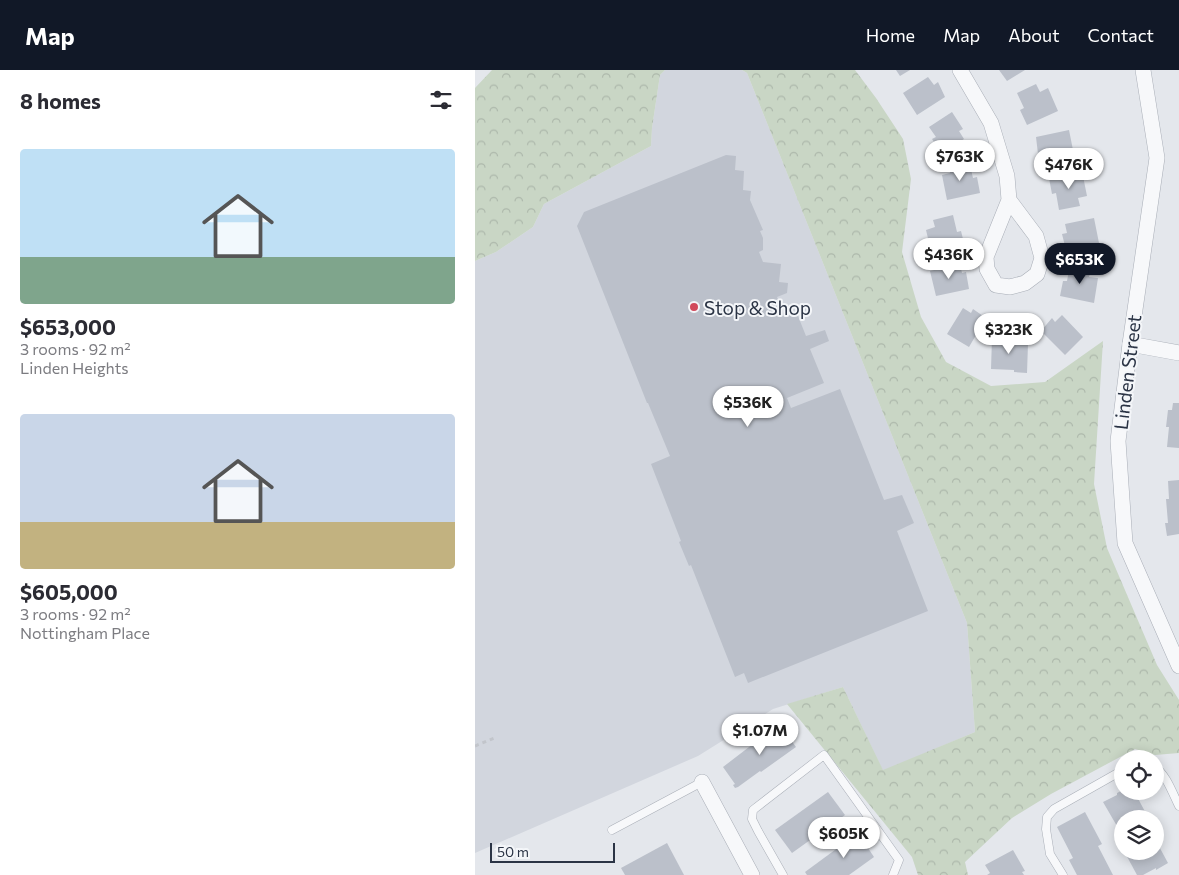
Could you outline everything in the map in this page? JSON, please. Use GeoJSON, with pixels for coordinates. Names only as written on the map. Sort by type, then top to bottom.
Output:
{"type":"FeatureCollection","features":[{"type":"Feature","properties":{"kind":"street"},"geometry":{"type":"LineString","coordinates":[[960,70],[991,123],[1007,176],[1009,200],[986,257],[987,268],[995,285],[1010,287],[1025,283],[1037,274],[1042,258],[1036,236],[1009,200]]}},
{"type":"Feature","properties":{"kind":"street","name":"Linden Street"},"geometry":{"type":"LineString","coordinates":[[1143,70],[1157,158],[1130,344],[1119,441],[1125,543],[1179,666]]}},
{"type":"Feature","properties":{"kind":"street"},"geometry":{"type":"LineString","coordinates":[[1130,344],[1179,353]]}},
{"type":"Feature","properties":{"kind":"street"},"geometry":{"type":"LineString","coordinates":[[702,782],[752,875]]}},
{"type":"Feature","properties":{"kind":"lane"},"geometry":{"type":"LineString","coordinates":[[783,875],[752,819],[753,810],[824,755],[899,860],[893,875]]}},
{"type":"Feature","properties":{"kind":"lane"},"geometry":{"type":"LineString","coordinates":[[1063,875],[1050,854],[1045,823],[1049,814],[1054,809],[1114,775]]}},
{"type":"Feature","properties":{"kind":"lane"},"geometry":{"type":"LineString","coordinates":[[1164,776],[1179,806]]}},
{"type":"Feature","properties":{"kind":"lane"},"geometry":{"type":"LineString","coordinates":[[612,830],[702,782]]}},
{"type":"Feature","properties":{"kind":"path"},"geometry":{"type":"LineString","coordinates":[[475,746],[497,737]]}},
{"type":"Feature","properties":{"kind":"shaded area"},"geometry":{"type":"Polygon","coordinates":[[[665,70],[742,70],[747,73],[967,623],[975,732],[883,771],[843,687],[773,709],[698,756],[475,853],[475,261],[496,252],[533,227],[544,204],[651,146],[660,75],[665,70]]]}},
{"type":"Feature","properties":{"kind":"green space"},"geometry":{"type":"Polygon","coordinates":[[[492,70],[665,70],[660,75],[651,146],[544,204],[533,227],[496,252],[475,261],[475,88],[492,70]]]}},
{"type":"Feature","properties":{"kind":"green space"},"geometry":{"type":"Polygon","coordinates":[[[742,70],[855,70],[876,98],[903,139],[911,179],[902,252],[921,317],[946,362],[991,386],[1045,382],[1103,341],[1094,484],[1107,548],[1157,665],[1179,700],[1179,753],[1164,754],[1164,750],[1114,750],[1114,760],[1051,794],[1012,818],[965,862],[968,875],[918,875],[912,857],[787,704],[843,687],[883,770],[975,732],[967,623],[747,73],[742,70]]]}},
{"type":"Feature","properties":{"kind":"building"},"geometry":{"type":"Polygon","coordinates":[[[896,70],[910,70],[900,76],[896,70]]]}},
{"type":"Feature","properties":{"kind":"building"},"geometry":{"type":"Polygon","coordinates":[[[999,70],[1025,70],[1007,81],[999,70]]]}},
{"type":"Feature","properties":{"kind":"building"},"geometry":{"type":"Polygon","coordinates":[[[928,77],[934,85],[938,82],[945,97],[917,115],[903,93],[928,77]]]}},
{"type":"Feature","properties":{"kind":"building"},"geometry":{"type":"Polygon","coordinates":[[[1036,84],[1040,92],[1048,88],[1058,111],[1027,125],[1020,110],[1024,108],[1017,93],[1036,84]]]}},
{"type":"Feature","properties":{"kind":"building"},"geometry":{"type":"Polygon","coordinates":[[[952,112],[963,129],[959,131],[964,139],[942,153],[932,139],[936,137],[929,127],[952,112]]]}},
{"type":"Feature","properties":{"kind":"building"},"geometry":{"type":"Polygon","coordinates":[[[1069,130],[1074,155],[1045,162],[1043,153],[1038,154],[1036,137],[1069,130]]]}},
{"type":"Feature","properties":{"kind":"building"},"geometry":{"type":"Polygon","coordinates":[[[726,155],[736,156],[735,170],[744,171],[743,190],[751,191],[750,200],[763,230],[760,231],[763,238],[763,250],[759,252],[763,262],[781,264],[779,282],[788,283],[787,293],[777,297],[785,316],[796,311],[806,336],[825,330],[829,341],[810,349],[824,383],[787,398],[791,408],[840,389],[884,500],[902,495],[914,523],[897,531],[928,611],[748,683],[744,673],[735,677],[691,565],[689,566],[679,542],[681,541],[651,464],[670,456],[577,226],[584,212],[726,155]]]}},
{"type":"Feature","properties":{"kind":"building"},"geometry":{"type":"Polygon","coordinates":[[[969,161],[973,178],[977,177],[980,193],[947,200],[942,175],[950,173],[949,165],[969,161]]]}},
{"type":"Feature","properties":{"kind":"building"},"geometry":{"type":"Polygon","coordinates":[[[1082,171],[1087,196],[1078,198],[1080,206],[1059,210],[1056,193],[1052,194],[1049,178],[1082,171]]]}},
{"type":"Feature","properties":{"kind":"building"},"geometry":{"type":"Polygon","coordinates":[[[953,215],[957,232],[961,231],[965,247],[932,255],[926,230],[935,227],[933,220],[953,215]]]}},
{"type":"Feature","properties":{"kind":"building"},"geometry":{"type":"Polygon","coordinates":[[[1094,218],[1099,243],[1066,250],[1062,234],[1067,233],[1065,224],[1094,218]]]}},
{"type":"Feature","properties":{"kind":"building"},"geometry":{"type":"Polygon","coordinates":[[[960,264],[962,273],[966,272],[969,289],[936,296],[930,271],[960,264]]]}},
{"type":"Feature","properties":{"kind":"building"},"geometry":{"type":"Polygon","coordinates":[[[1070,265],[1091,269],[1089,277],[1098,278],[1094,303],[1060,296],[1063,281],[1067,281],[1070,265]]]}},
{"type":"Feature","properties":{"kind":"building"},"geometry":{"type":"Polygon","coordinates":[[[963,308],[971,313],[973,309],[986,318],[969,347],[947,334],[963,308]]]}},
{"type":"Feature","properties":{"kind":"building"},"geometry":{"type":"Polygon","coordinates":[[[1062,315],[1083,337],[1065,355],[1041,331],[1052,318],[1055,322],[1062,315]]]}},
{"type":"Feature","properties":{"kind":"building"},"geometry":{"type":"Polygon","coordinates":[[[992,338],[1019,339],[1019,344],[1028,344],[1027,373],[1014,372],[1014,370],[991,369],[992,338]]]}},
{"type":"Feature","properties":{"kind":"building"},"geometry":{"type":"Polygon","coordinates":[[[1173,403],[1179,403],[1179,448],[1167,447],[1169,427],[1166,427],[1168,410],[1172,410],[1173,403]]]}},
{"type":"Feature","properties":{"kind":"building"},"geometry":{"type":"Polygon","coordinates":[[[1179,480],[1179,534],[1167,536],[1165,523],[1168,523],[1166,499],[1169,499],[1168,481],[1179,480]]]}},
{"type":"Feature","properties":{"kind":"building"},"geometry":{"type":"Polygon","coordinates":[[[779,724],[796,747],[735,788],[733,785],[735,784],[723,767],[779,724]]]}},
{"type":"Feature","properties":{"kind":"building"},"geometry":{"type":"Polygon","coordinates":[[[828,792],[845,815],[792,853],[775,830],[828,792]]]}},
{"type":"Feature","properties":{"kind":"building"},"geometry":{"type":"Polygon","coordinates":[[[1114,796],[1114,800],[1139,800],[1144,810],[1114,810],[1114,821],[1103,802],[1114,796]]]}},
{"type":"Feature","properties":{"kind":"building"},"geometry":{"type":"Polygon","coordinates":[[[1085,812],[1102,844],[1098,846],[1113,875],[1077,875],[1069,860],[1073,858],[1057,827],[1085,812]]]}},
{"type":"Feature","properties":{"kind":"building"},"geometry":{"type":"Polygon","coordinates":[[[858,833],[874,857],[849,875],[807,875],[805,872],[858,833]]]}},
{"type":"Feature","properties":{"kind":"building"},"geometry":{"type":"Polygon","coordinates":[[[667,843],[684,875],[625,875],[621,868],[667,843]]]}},
{"type":"Feature","properties":{"kind":"building"},"geometry":{"type":"Polygon","coordinates":[[[1013,850],[1025,871],[1022,872],[1024,875],[987,875],[990,873],[985,865],[1013,850]]]}},
{"type":"Feature","properties":{"kind":"building"},"geometry":{"type":"Polygon","coordinates":[[[1164,856],[1168,863],[1156,870],[1156,868],[1143,875],[1137,875],[1129,860],[1164,860],[1164,856]]]}},
{"type":"Feature","properties":{"kind":"place","name":"Stop & Shop"},"geometry":{"type":"Point","coordinates":[694,307]}}]}
